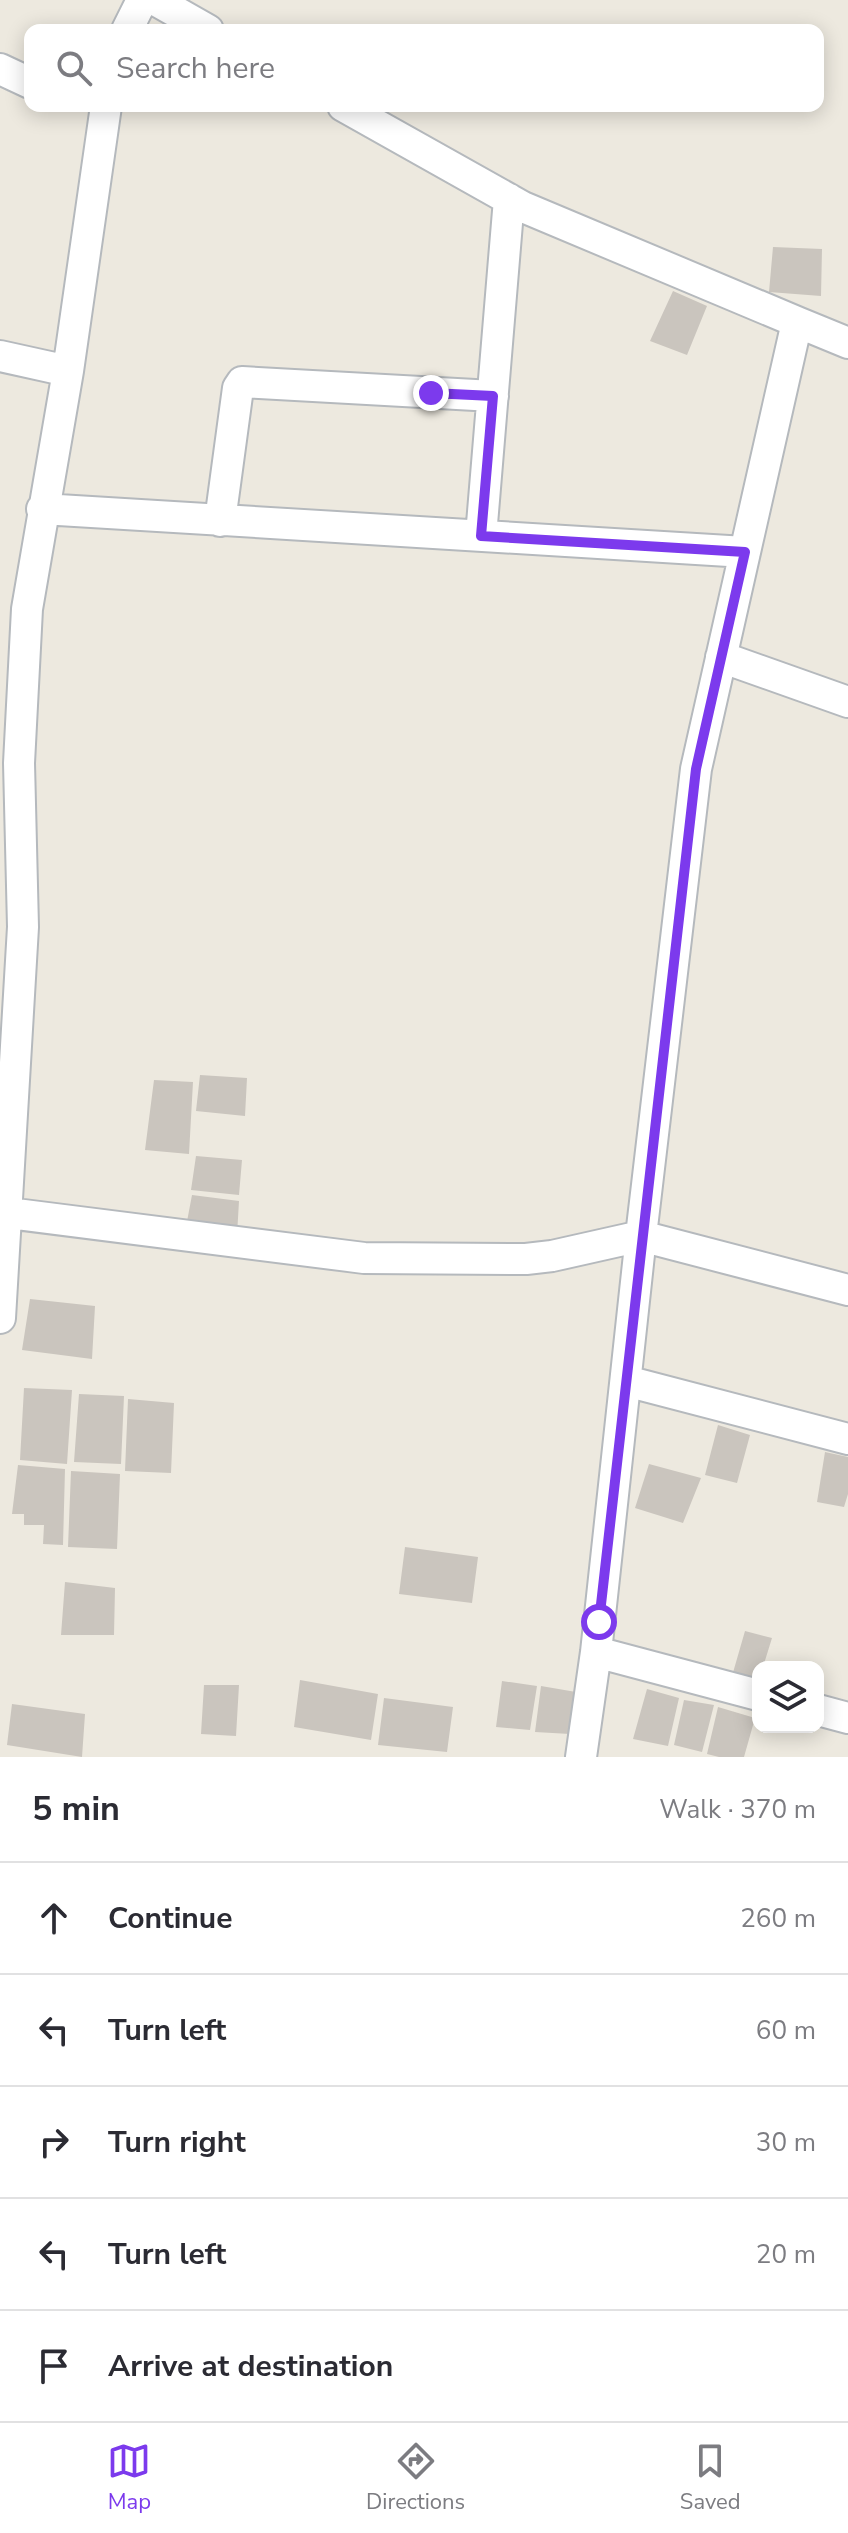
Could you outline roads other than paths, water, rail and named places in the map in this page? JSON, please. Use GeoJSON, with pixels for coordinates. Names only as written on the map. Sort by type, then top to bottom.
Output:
{"type":"FeatureCollection","features":[{"type":"Feature","properties":{"kind":"street"},"geometry":{"type":"LineString","coordinates":[[130,24],[142,0]]}},
{"type":"Feature","properties":{"kind":"street"},"geometry":{"type":"LineString","coordinates":[[155,0],[197,24]]}},
{"type":"Feature","properties":{"kind":"street"},"geometry":{"type":"LineString","coordinates":[[0,69],[24,80]]}},
{"type":"Feature","properties":{"kind":"street"},"geometry":{"type":"LineString","coordinates":[[0,1318],[12,924],[9,761],[14,606],[42,509],[68,371],[96,112]]}},
{"type":"Feature","properties":{"kind":"street"},"geometry":{"type":"LineString","coordinates":[[354,112],[509,199],[848,343]]}},
{"type":"Feature","properties":{"kind":"street"},"geometry":{"type":"LineString","coordinates":[[481,536],[509,199]]}},
{"type":"Feature","properties":{"kind":"street"},"geometry":{"type":"LineString","coordinates":[[581,1757],[596,1652],[696,769],[797,322]]}},
{"type":"Feature","properties":{"kind":"street"},"geometry":{"type":"LineString","coordinates":[[0,356],[68,371]]}},
{"type":"Feature","properties":{"kind":"street"},"geometry":{"type":"LineString","coordinates":[[220,521],[238,388],[242,382],[493,396]]}},
{"type":"Feature","properties":{"kind":"street"},"geometry":{"type":"LineString","coordinates":[[42,509],[745,552]]}},
{"type":"Feature","properties":{"kind":"street"},"geometry":{"type":"LineString","coordinates":[[721,657],[848,702]]}},
{"type":"Feature","properties":{"kind":"street"},"geometry":{"type":"LineString","coordinates":[[3,1213],[364,1258],[526,1259],[641,1236],[848,1290]]}},
{"type":"Feature","properties":{"kind":"street"},"geometry":{"type":"LineString","coordinates":[[626,1381],[848,1439]]}},
{"type":"Feature","properties":{"kind":"street"},"geometry":{"type":"LineString","coordinates":[[596,1652],[752,1693]]}},
{"type":"Feature","properties":{"kind":"street"},"geometry":{"type":"LineString","coordinates":[[824,1712],[848,1718]]}}]}
